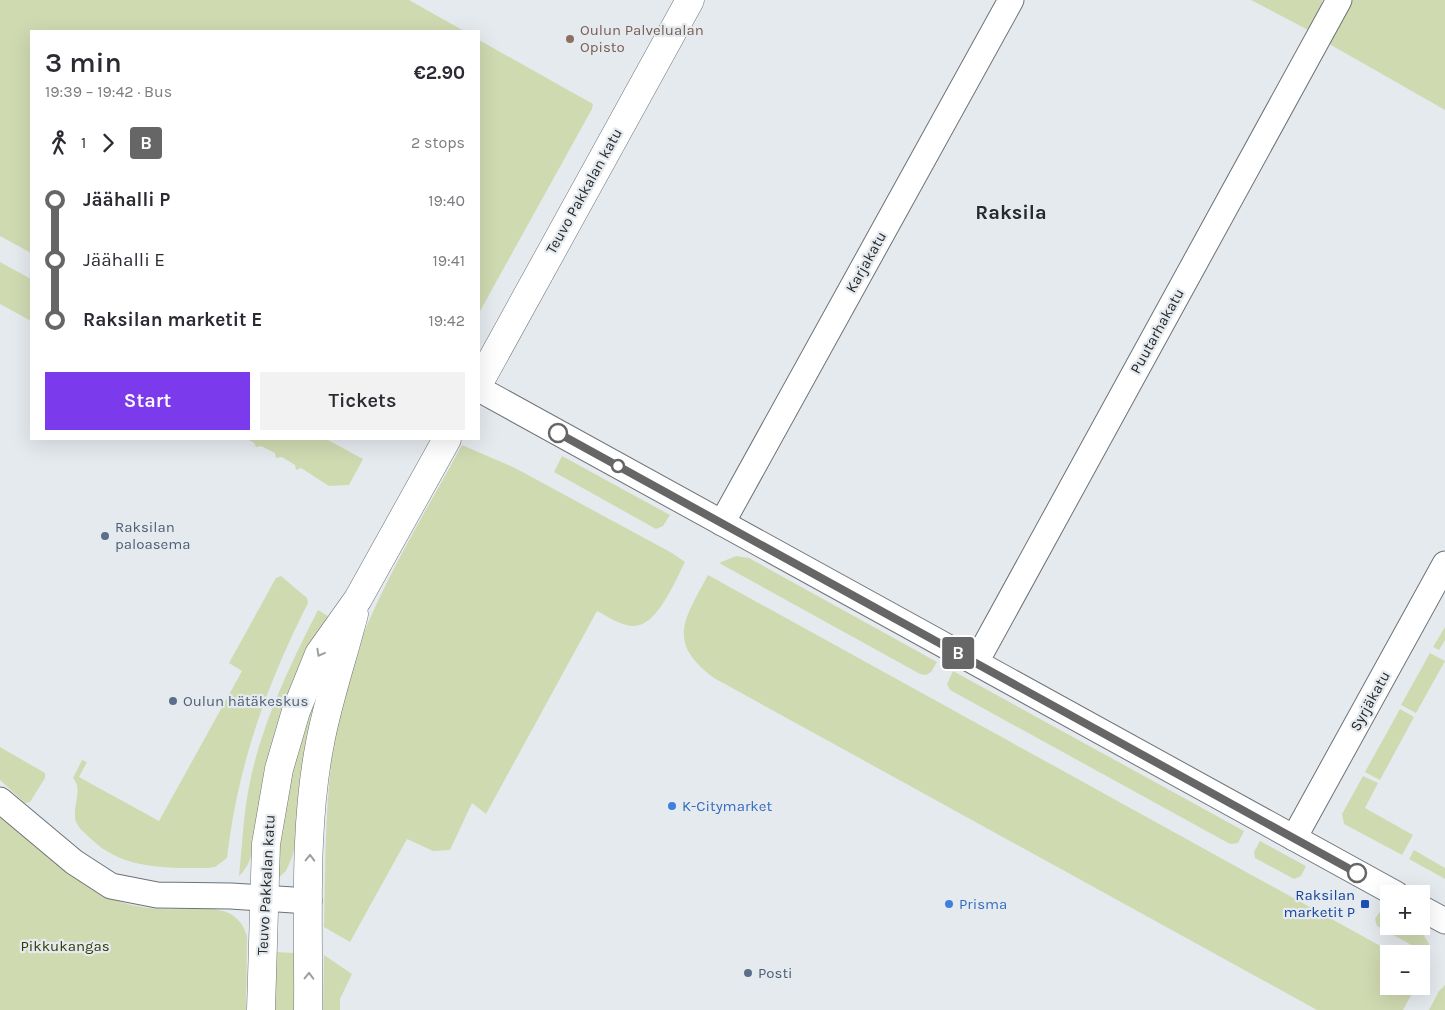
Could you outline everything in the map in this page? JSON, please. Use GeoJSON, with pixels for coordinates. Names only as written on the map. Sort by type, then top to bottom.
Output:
{"type":"FeatureCollection","features":[{"type":"Feature","properties":{"kind":"street","name":"Teuvo Pakkalan katu"},"geometry":{"type":"LineString","coordinates":[[480,381],[690,0]]}},
{"type":"Feature","properties":{"kind":"street","name":"Karjakatu"},"geometry":{"type":"LineString","coordinates":[[722,524],[1011,0]]}},
{"type":"Feature","properties":{"kind":"street","name":"Puutarhakatu"},"geometry":{"type":"LineString","coordinates":[[976,662],[1339,0]]}},
{"type":"Feature","properties":{"kind":"street"},"geometry":{"type":"LineString","coordinates":[[480,390],[1380,885]]}},
{"type":"Feature","properties":{"kind":"street","name":"Teuvo Pakkalan katu"},"geometry":{"type":"LineString","coordinates":[[261,1010],[266,844],[271,808],[296,712],[319,654],[358,599],[446,440]]}},
{"type":"Feature","properties":{"kind":"street","name":"Syrjäkatu"},"geometry":{"type":"LineString","coordinates":[[1294,838],[1445,564]]}},
{"type":"Feature","properties":{"kind":"street","name":"Teuvo Pakkalan katu"},"geometry":{"type":"LineString","coordinates":[[308,1010],[310,852],[320,744],[358,599]]}},
{"type":"Feature","properties":{"kind":"street"},"geometry":{"type":"LineString","coordinates":[[0,800],[74,862],[112,886],[157,895],[309,901]]}},
{"type":"Feature","properties":{"kind":"street"},"geometry":{"type":"LineString","coordinates":[[1430,913],[1445,921]]}},
{"type":"Feature","properties":{"kind":"green space"},"geometry":{"type":"Polygon","coordinates":[[[0,0],[409,0],[462,30],[30,30],[30,252],[0,236],[0,0]]]}},
{"type":"Feature","properties":{"kind":"green space"},"geometry":{"type":"Polygon","coordinates":[[[1251,0],[1322,0],[1322,8],[1310,31],[1251,0]]]}},
{"type":"Feature","properties":{"kind":"green space"},"geometry":{"type":"Polygon","coordinates":[[[1351,0],[1445,0],[1445,110],[1331,45],[1329,42],[1351,0]]]}},
{"type":"Feature","properties":{"kind":"green space"},"geometry":{"type":"Polygon","coordinates":[[[480,41],[593,104],[592,109],[480,311],[480,41]]]}},
{"type":"Feature","properties":{"kind":"green space"},"geometry":{"type":"Polygon","coordinates":[[[0,262],[30,278],[30,320],[0,304],[0,262]]]}},
{"type":"Feature","properties":{"kind":"green space"},"geometry":{"type":"Polygon","coordinates":[[[249,440],[328,440],[363,459],[349,485],[329,486],[301,468],[296,470],[295,465],[282,457],[276,458],[275,453],[261,446],[256,447],[249,440]]]}},
{"type":"Feature","properties":{"kind":"green space"},"geometry":{"type":"Polygon","coordinates":[[[462,445],[515,468],[672,553],[685,562],[664,602],[650,619],[642,624],[633,626],[624,624],[597,611],[486,814],[472,803],[450,850],[433,851],[407,839],[350,942],[324,927],[328,792],[337,726],[344,693],[353,661],[376,605],[403,551],[462,445]]]}},
{"type":"Feature","properties":{"kind":"green space"},"geometry":{"type":"Polygon","coordinates":[[[562,456],[670,515],[663,526],[656,529],[554,472],[562,456]]]}},
{"type":"Feature","properties":{"kind":"green space"},"geometry":{"type":"Polygon","coordinates":[[[736,556],[749,558],[937,662],[931,672],[926,675],[920,674],[719,563],[736,556]]]}},
{"type":"Feature","properties":{"kind":"green space"},"geometry":{"type":"Polygon","coordinates":[[[708,575],[1380,946],[1380,995],[1411,995],[1403,1010],[1317,1010],[714,678],[689,653],[685,641],[684,630],[692,605],[708,575]]]}},
{"type":"Feature","properties":{"kind":"green space"},"geometry":{"type":"Polygon","coordinates":[[[281,576],[307,598],[308,603],[279,665],[246,758],[238,791],[227,858],[215,867],[208,868],[161,867],[131,862],[117,857],[104,849],[91,839],[76,822],[77,788],[73,778],[82,760],[87,762],[79,777],[159,821],[242,671],[229,663],[276,578],[281,576]]]}},
{"type":"Feature","properties":{"kind":"green space"},"geometry":{"type":"Polygon","coordinates":[[[318,610],[328,616],[294,685],[275,734],[262,784],[252,854],[245,869],[239,876],[246,803],[253,768],[276,699],[318,610]]]}},
{"type":"Feature","properties":{"kind":"green space"},"geometry":{"type":"Polygon","coordinates":[[[1445,627],[1445,640],[1439,650],[1433,647],[1445,627]]]}},
{"type":"Feature","properties":{"kind":"green space"},"geometry":{"type":"Polygon","coordinates":[[[1430,653],[1445,661],[1416,713],[1401,705],[1430,653]]]}},
{"type":"Feature","properties":{"kind":"green space"},"geometry":{"type":"Polygon","coordinates":[[[953,671],[1244,831],[1238,843],[1230,844],[950,690],[947,684],[953,671]]]}},
{"type":"Feature","properties":{"kind":"green space"},"geometry":{"type":"Polygon","coordinates":[[[323,673],[293,855],[286,871],[277,879],[283,806],[291,766],[323,673]]]}},
{"type":"Feature","properties":{"kind":"green space"},"geometry":{"type":"Polygon","coordinates":[[[1400,709],[1414,717],[1380,780],[1365,772],[1400,709]]]}},
{"type":"Feature","properties":{"kind":"green space"},"geometry":{"type":"Polygon","coordinates":[[[0,747],[45,773],[45,778],[30,802],[25,803],[0,780],[0,747]]]}},
{"type":"Feature","properties":{"kind":"green space"},"geometry":{"type":"Polygon","coordinates":[[[1363,776],[1378,783],[1365,808],[1413,835],[1402,855],[1344,824],[1342,814],[1363,776]]]}},
{"type":"Feature","properties":{"kind":"green space","name":"Pikkukangas"},"geometry":{"type":"Polygon","coordinates":[[[0,814],[66,871],[102,894],[142,907],[214,909],[232,915],[241,923],[247,936],[246,1010],[0,1010],[0,814]]]}},
{"type":"Feature","properties":{"kind":"green space"},"geometry":{"type":"Polygon","coordinates":[[[1260,841],[1306,866],[1301,876],[1294,879],[1255,858],[1254,852],[1260,841]]]}},
{"type":"Feature","properties":{"kind":"green space"},"geometry":{"type":"Polygon","coordinates":[[[1414,850],[1445,868],[1445,879],[1409,859],[1414,850]]]}},
{"type":"Feature","properties":{"kind":"green space"},"geometry":{"type":"Polygon","coordinates":[[[1380,912],[1380,928],[1377,926],[1375,919],[1380,912]]]}},
{"type":"Feature","properties":{"kind":"green space"},"geometry":{"type":"Polygon","coordinates":[[[1393,935],[1423,935],[1429,945],[1412,945],[1393,935]]]}},
{"type":"Feature","properties":{"kind":"green space"},"geometry":{"type":"Polygon","coordinates":[[[275,952],[295,953],[294,1010],[275,1010],[275,952]]]}},
{"type":"Feature","properties":{"kind":"green space"},"geometry":{"type":"Polygon","coordinates":[[[324,955],[352,974],[340,999],[340,1010],[323,1010],[324,955]]]}},
{"type":"Feature","properties":{"kind":"green space"},"geometry":{"type":"Polygon","coordinates":[[[1445,985],[1445,1010],[1429,1010],[1439,991],[1445,985]]]}},
{"type":"Feature","properties":{"kind":"bus line","name":"B"},"geometry":{"type":"LineString","coordinates":[[558,433],[1357,873]]}},
{"type":"Feature","properties":{"kind":"place","name":"Oulun Palvelualan Opisto"},"geometry":{"type":"Point","coordinates":[570,39]}},
{"type":"Feature","properties":{"kind":"place","name":"Raksilan paloasema"},"geometry":{"type":"Point","coordinates":[105,536]}},
{"type":"Feature","properties":{"kind":"place","name":"Oulun hätäkeskus"},"geometry":{"type":"Point","coordinates":[173,701]}},
{"type":"Feature","properties":{"kind":"place","name":"K-Citymarket"},"geometry":{"type":"Point","coordinates":[672,806]}},
{"type":"Feature","properties":{"kind":"place","name":"Prisma"},"geometry":{"type":"Point","coordinates":[949,904]}},
{"type":"Feature","properties":{"kind":"place","name":"Raksilan marketit P"},"geometry":{"type":"Point","coordinates":[1365,904]}},
{"type":"Feature","properties":{"kind":"place","name":"Posti"},"geometry":{"type":"Point","coordinates":[748,973]}},
{"type":"Feature","properties":{"kind":"district","name":"Raksila"},"geometry":{"type":"Point","coordinates":[1011,212]}}]}
